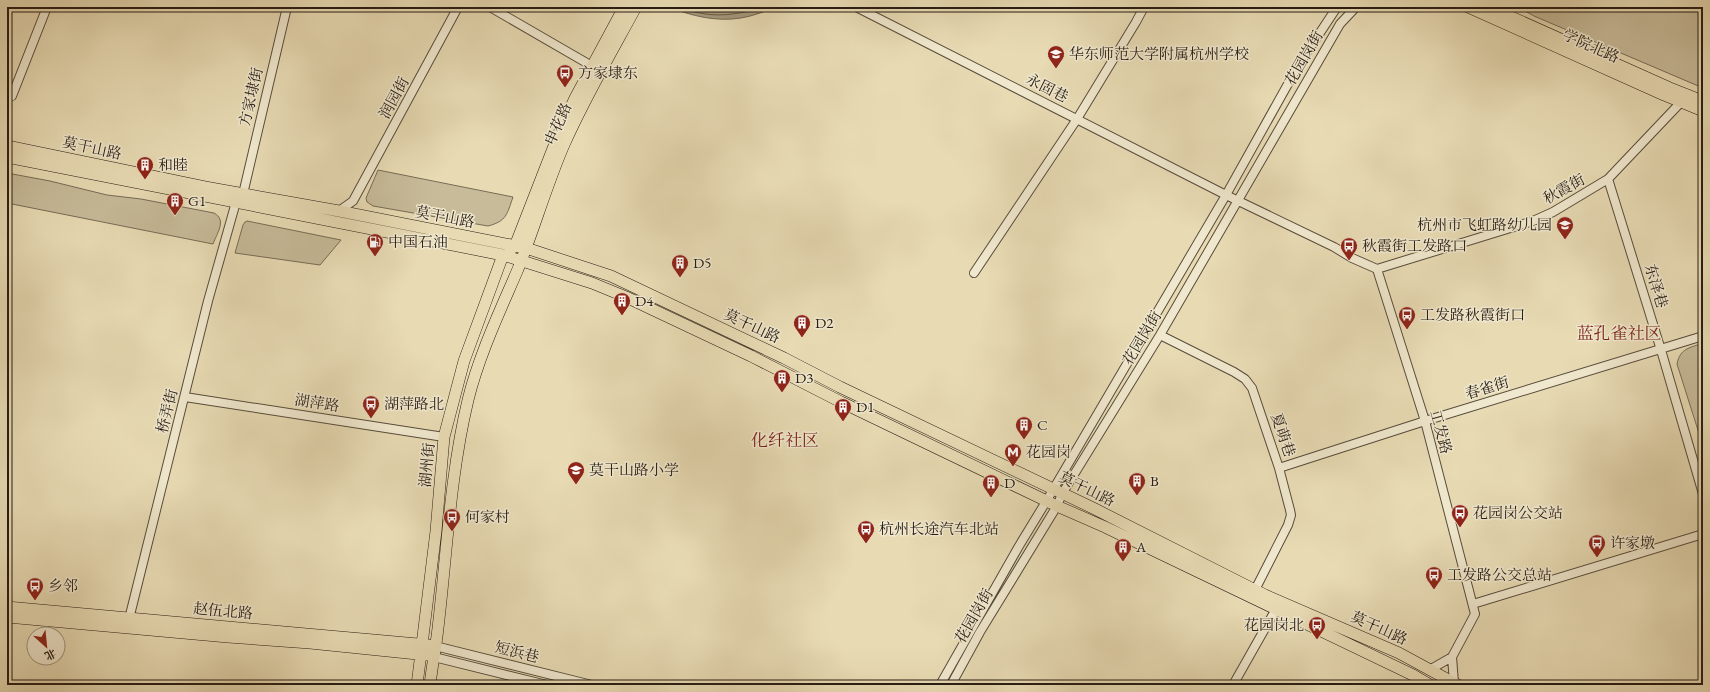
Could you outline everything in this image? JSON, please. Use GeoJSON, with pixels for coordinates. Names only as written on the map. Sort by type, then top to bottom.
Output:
{"type":"FeatureCollection","features":[{"type":"Feature","properties":{"kind":"main road","name":"申花路"},"geometry":{"type":"LineString","coordinates":[[521,260],[521,247],[559,133],[592,66],[624,7]]}},
{"type":"Feature","properties":{"kind":"main road","name":"申花路"},"geometry":{"type":"LineString","coordinates":[[521,247],[584,102],[636,7]]}},
{"type":"Feature","properties":{"kind":"main road","name":"学院北路"},"geometry":{"type":"LineString","coordinates":[[1468,7],[1684,99],[1703,101]]}},
{"type":"Feature","properties":{"kind":"main road","name":"学院北路"},"geometry":{"type":"LineString","coordinates":[[1489,7],[1684,99],[1703,111]]}},
{"type":"Feature","properties":{"kind":"main road","name":"莫干山路"},"geometry":{"type":"LineString","coordinates":[[7,146],[205,187],[239,198],[339,211],[521,247],[626,283],[1058,492],[1255,590],[1399,653],[1431,669],[1456,684]]}},
{"type":"Feature","properties":{"kind":"main road","name":"莫干山路"},"geometry":{"type":"LineString","coordinates":[[7,157],[239,198],[503,255],[592,283],[744,353],[841,402],[1276,609],[1413,675],[1430,685]]}},
{"type":"Feature","properties":{"kind":"main road"},"geometry":{"type":"LineString","coordinates":[[503,255],[521,247]]}},
{"type":"Feature","properties":{"kind":"main road","name":"湖州街"},"geometry":{"type":"LineString","coordinates":[[417,685],[436,531],[444,437],[464,361],[503,255]]}},
{"type":"Feature","properties":{"kind":"main road","name":"湖州街"},"geometry":{"type":"LineString","coordinates":[[430,685],[459,441],[467,405],[482,358],[521,260]]}},
{"type":"Feature","properties":{"kind":"main road","name":"赵伍北路"},"geometry":{"type":"LineString","coordinates":[[7,607],[128,622],[434,651]]}},
{"type":"Feature","properties":{"kind":"main road","name":"赵伍北路"},"geometry":{"type":"LineString","coordinates":[[7,617],[128,622]]}},
{"type":"Feature","properties":{"kind":"street"},"geometry":{"type":"LineString","coordinates":[[12,96],[47,7]]}},
{"type":"Feature","properties":{"kind":"street","name":"方家埭街"},"geometry":{"type":"LineString","coordinates":[[239,198],[287,7]]}},
{"type":"Feature","properties":{"kind":"street","name":"润园街"},"geometry":{"type":"LineString","coordinates":[[339,211],[353,201],[458,7]]}},
{"type":"Feature","properties":{"kind":"street"},"geometry":{"type":"LineString","coordinates":[[490,7],[592,66]]}},
{"type":"Feature","properties":{"kind":"street","name":"永固巷"},"geometry":{"type":"LineString","coordinates":[[856,7],[1226,195]]}},
{"type":"Feature","properties":{"kind":"street"},"geometry":{"type":"LineString","coordinates":[[974,273],[1077,119],[1144,7]]}},
{"type":"Feature","properties":{"kind":"street","name":"花园岗街"},"geometry":{"type":"LineString","coordinates":[[951,685],[980,632],[1057,506],[1058,492],[1298,66],[1337,7]]}},
{"type":"Feature","properties":{"kind":"street","name":"花园岗街"},"geometry":{"type":"LineString","coordinates":[[940,685],[1019,546],[1047,500],[1058,492],[1160,335],[1340,24],[1356,7]]}},
{"type":"Feature","properties":{"kind":"street","name":"秋霞街"},"geometry":{"type":"LineString","coordinates":[[1377,269],[1533,221],[1553,212],[1608,180],[1684,99]]}},
{"type":"Feature","properties":{"kind":"street","name":"东泽巷"},"geometry":{"type":"LineString","coordinates":[[1608,180],[1661,350],[1703,494]]}},
{"type":"Feature","properties":{"kind":"street"},"geometry":{"type":"LineString","coordinates":[[1226,195],[1377,269]]}},
{"type":"Feature","properties":{"kind":"street","name":"桥弄街"},"geometry":{"type":"LineString","coordinates":[[128,622],[208,301],[239,198]]}},
{"type":"Feature","properties":{"kind":"street"},"geometry":{"type":"LineString","coordinates":[[353,201],[360,215]]}},
{"type":"Feature","properties":{"kind":"street","name":"工发路"},"geometry":{"type":"LineString","coordinates":[[1377,269],[1424,421],[1475,614],[1452,657]]}},
{"type":"Feature","properties":{"kind":"street","name":"夏萌巷"},"geometry":{"type":"LineString","coordinates":[[1160,335],[1234,372],[1245,379],[1252,388],[1279,468],[1291,515],[1288,525],[1255,590]]}},
{"type":"Feature","properties":{"kind":"street","name":"春雀街"},"geometry":{"type":"LineString","coordinates":[[1279,468],[1424,421],[1703,336]]}},
{"type":"Feature","properties":{"kind":"street","name":"湖萍路"},"geometry":{"type":"LineString","coordinates":[[185,397],[444,437]]}},
{"type":"Feature","properties":{"kind":"street"},"geometry":{"type":"LineString","coordinates":[[1473,604],[1703,534]]}},
{"type":"Feature","properties":{"kind":"street"},"geometry":{"type":"LineString","coordinates":[[1233,685],[1276,609]]}},
{"type":"Feature","properties":{"kind":"street","name":"短浜巷"},"geometry":{"type":"LineString","coordinates":[[434,651],[547,685]]}},
{"type":"Feature","properties":{"kind":"street","name":"短浜巷"},"geometry":{"type":"LineString","coordinates":[[434,651],[592,685]]}},
{"type":"Feature","properties":{"kind":"street"},"geometry":{"type":"LineString","coordinates":[[1431,669],[1452,657],[1456,684]]}},
{"type":"Feature","properties":{"kind":"shaded area"},"geometry":{"type":"Polygon","coordinates":[[[1518,7],[1703,7],[1703,88],[1534,16],[1518,7]]]}},
{"type":"Feature","properties":{"kind":"shaded area"},"geometry":{"type":"Polygon","coordinates":[[[378,170],[513,197],[503,219],[488,226],[373,206],[367,202],[366,198],[378,170]]]}},
{"type":"Feature","properties":{"kind":"shaded area"},"geometry":{"type":"Polygon","coordinates":[[[7,173],[50,181],[107,195],[141,199],[214,213],[220,219],[219,231],[213,244],[7,203],[7,173]]]}},
{"type":"Feature","properties":{"kind":"shaded area"},"geometry":{"type":"Polygon","coordinates":[[[247,221],[341,240],[320,265],[235,253],[243,225],[247,221]]]}},
{"type":"Feature","properties":{"kind":"shaded area"},"geometry":{"type":"Polygon","coordinates":[[[1703,343],[1703,446],[1677,364],[1680,355],[1686,349],[1703,343]]]}},
{"type":"Feature","properties":{"kind":"water"},"geometry":{"type":"Polygon","coordinates":[[[669,7],[777,7],[746,17],[713,19],[686,13],[669,7]]]}},
{"type":"Feature","properties":{"kind":"place","name":"华东师范大学附属杭州学校"},"geometry":{"type":"Point","coordinates":[1056,69]}},
{"type":"Feature","properties":{"kind":"place","name":"方家埭东"},"geometry":{"type":"Point","coordinates":[565,88]}},
{"type":"Feature","properties":{"kind":"place","name":"和睦"},"geometry":{"type":"Point","coordinates":[145,180]}},
{"type":"Feature","properties":{"kind":"place","name":"G1"},"geometry":{"type":"Point","coordinates":[175,216]}},
{"type":"Feature","properties":{"kind":"place","name":"杭州市飞虹路幼儿园"},"geometry":{"type":"Point","coordinates":[1565,240]}},
{"type":"Feature","properties":{"kind":"place","name":"中国石油"},"geometry":{"type":"Point","coordinates":[375,257]}},
{"type":"Feature","properties":{"kind":"place","name":"秋霞街工发路口"},"geometry":{"type":"Point","coordinates":[1349,261]}},
{"type":"Feature","properties":{"kind":"place","name":"D5"},"geometry":{"type":"Point","coordinates":[680,278]}},
{"type":"Feature","properties":{"kind":"place","name":"D4"},"geometry":{"type":"Point","coordinates":[622,316]}},
{"type":"Feature","properties":{"kind":"place","name":"工发路秋霞街口"},"geometry":{"type":"Point","coordinates":[1407,330]}},
{"type":"Feature","properties":{"kind":"place","name":"D2"},"geometry":{"type":"Point","coordinates":[802,338]}},
{"type":"Feature","properties":{"kind":"place","name":"D3"},"geometry":{"type":"Point","coordinates":[782,393]}},
{"type":"Feature","properties":{"kind":"place","name":"湖萍路北"},"geometry":{"type":"Point","coordinates":[371,419]}},
{"type":"Feature","properties":{"kind":"place","name":"D1"},"geometry":{"type":"Point","coordinates":[843,422]}},
{"type":"Feature","properties":{"kind":"place","name":"C"},"geometry":{"type":"Point","coordinates":[1024,440]}},
{"type":"Feature","properties":{"kind":"place","name":"花园岗"},"geometry":{"type":"Point","coordinates":[1013,467]}},
{"type":"Feature","properties":{"kind":"place","name":"莫干山路小学"},"geometry":{"type":"Point","coordinates":[576,485]}},
{"type":"Feature","properties":{"kind":"place","name":"B"},"geometry":{"type":"Point","coordinates":[1137,496]}},
{"type":"Feature","properties":{"kind":"place","name":"D"},"geometry":{"type":"Point","coordinates":[991,498]}},
{"type":"Feature","properties":{"kind":"place","name":"花园岗公交站"},"geometry":{"type":"Point","coordinates":[1460,528]}},
{"type":"Feature","properties":{"kind":"place","name":"何家村"},"geometry":{"type":"Point","coordinates":[452,532]}},
{"type":"Feature","properties":{"kind":"place","name":"杭州长途汽车北站"},"geometry":{"type":"Point","coordinates":[866,544]}},
{"type":"Feature","properties":{"kind":"place","name":"许家墩"},"geometry":{"type":"Point","coordinates":[1597,558]}},
{"type":"Feature","properties":{"kind":"place","name":"A"},"geometry":{"type":"Point","coordinates":[1123,562]}},
{"type":"Feature","properties":{"kind":"place","name":"工发路公交总站"},"geometry":{"type":"Point","coordinates":[1434,590]}},
{"type":"Feature","properties":{"kind":"place","name":"乡邻"},"geometry":{"type":"Point","coordinates":[35,601]}},
{"type":"Feature","properties":{"kind":"place","name":"花园岗北"},"geometry":{"type":"Point","coordinates":[1317,640]}},
{"type":"Feature","properties":{"kind":"district","name":"蓝孔雀社区"},"geometry":{"type":"Point","coordinates":[1619,333]}},
{"type":"Feature","properties":{"kind":"district","name":"化纤社区"},"geometry":{"type":"Point","coordinates":[785,440]}}]}
